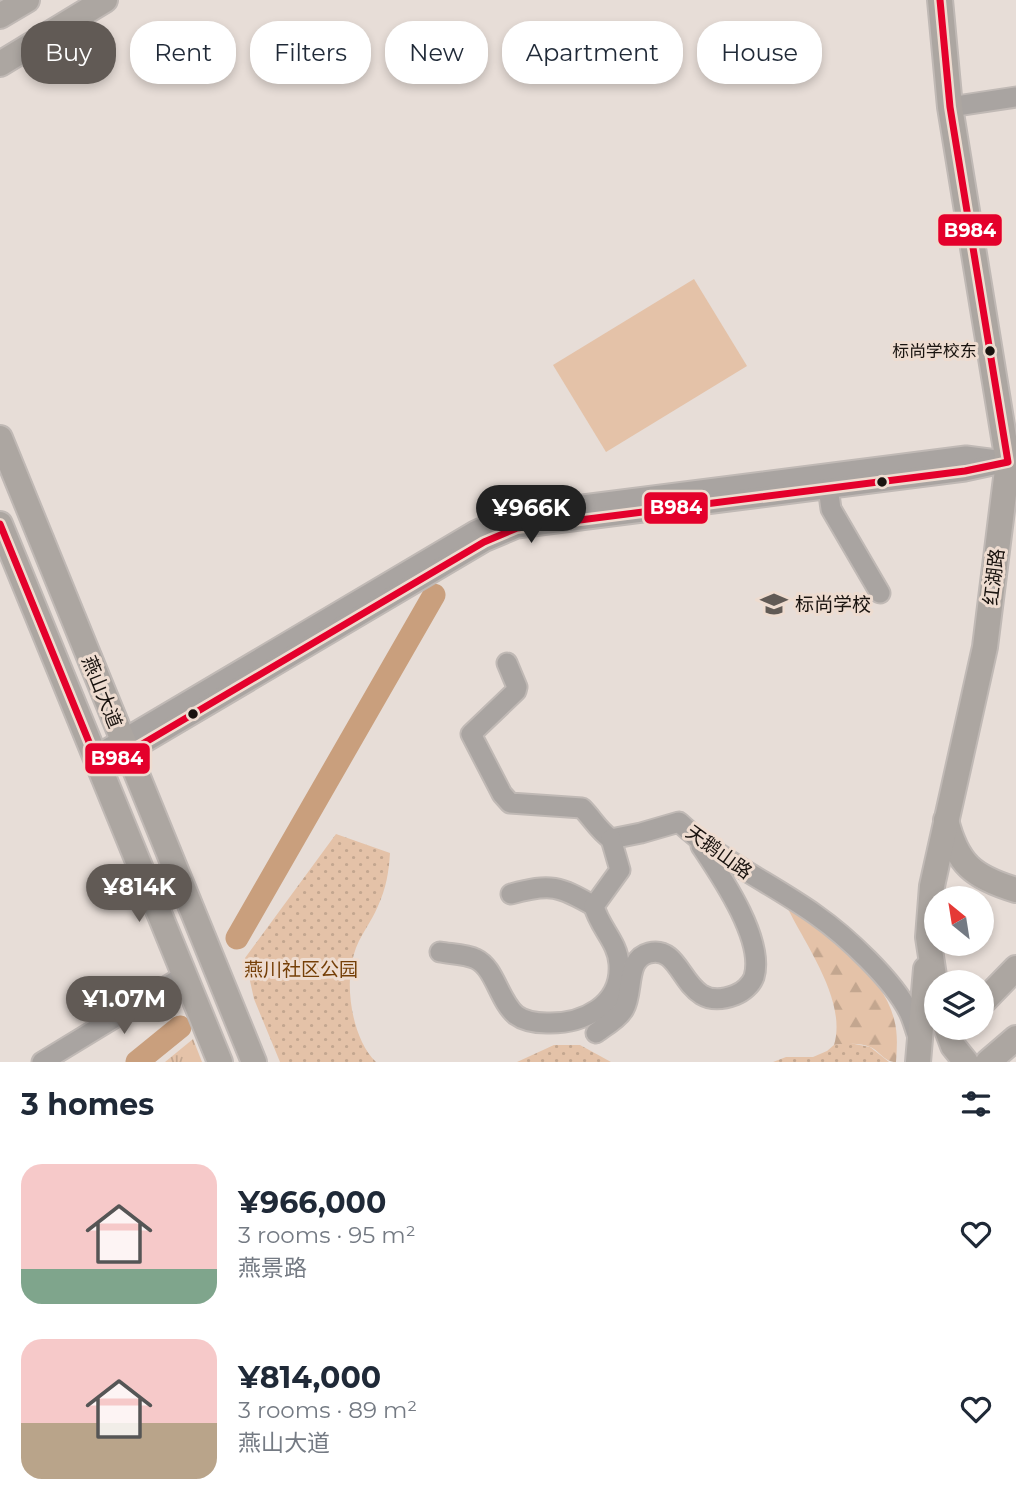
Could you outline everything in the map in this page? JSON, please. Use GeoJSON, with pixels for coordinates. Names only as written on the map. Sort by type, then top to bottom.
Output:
{"type":"FeatureCollection","features":[{"type":"Feature","properties":{"kind":"main road"},"geometry":{"type":"LineString","coordinates":[[0,16],[27,0]]}},
{"type":"Feature","properties":{"kind":"main road"},"geometry":{"type":"LineString","coordinates":[[0,64],[105,0]]}},
{"type":"Feature","properties":{"kind":"main road","name":"红湖路"},"geometry":{"type":"LineString","coordinates":[[932,886],[985,647],[1012,461],[950,107],[940,0]]}},
{"type":"Feature","properties":{"kind":"main road","name":"燕山大道"},"geometry":{"type":"LineString","coordinates":[[0,438],[254,1062]]}},
{"type":"Feature","properties":{"kind":"main road","name":"燕山大道"},"geometry":{"type":"LineString","coordinates":[[0,524],[220,1062]]}},
{"type":"Feature","properties":{"kind":"main road"},"geometry":{"type":"LineString","coordinates":[[946,820],[952,844],[970,870],[1016,890]]}},
{"type":"Feature","properties":{"kind":"main road","name":"红湖路"},"geometry":{"type":"LineString","coordinates":[[943,886],[946,820]]}},
{"type":"Feature","properties":{"kind":"main road"},"geometry":{"type":"LineString","coordinates":[[919,1052],[934,956]]}},
{"type":"Feature","properties":{"kind":"main road"},"geometry":{"type":"LineString","coordinates":[[994,991],[1016,968]]}},
{"type":"Feature","properties":{"kind":"main road"},"geometry":{"type":"LineString","coordinates":[[988,1062],[1016,1038]]}},
{"type":"Feature","properties":{"kind":"main road"},"geometry":{"type":"LineString","coordinates":[[957,1040],[972,1062]]}},
{"type":"Feature","properties":{"kind":"street"},"geometry":{"type":"LineString","coordinates":[[950,107],[1016,97]]}},
{"type":"Feature","properties":{"kind":"street"},"geometry":{"type":"LineString","coordinates":[[125,747],[475,531],[512,514],[966,456],[1012,461]]}},
{"type":"Feature","properties":{"kind":"street"},"geometry":{"type":"LineString","coordinates":[[98,762],[505,532],[539,523],[965,471],[1012,461]]}},
{"type":"Feature","properties":{"kind":"street"},"geometry":{"type":"LineString","coordinates":[[828,487],[831,509],[880,593]]}},
{"type":"Feature","properties":{"kind":"street"},"geometry":{"type":"LineString","coordinates":[[440,952],[477,959],[486,966],[500,994],[517,1015],[536,1023],[561,1023],[586,1018],[604,1005],[616,984],[620,966],[617,950],[596,915],[594,906],[620,870],[611,839],[598,831],[582,807],[510,803],[502,794],[471,734],[516,691],[517,687],[507,663]]}},
{"type":"Feature","properties":{"kind":"street","name":"天鹅山路"},"geometry":{"type":"LineString","coordinates":[[611,839],[641,834],[679,821],[697,839],[740,869],[816,915],[853,945],[901,1000],[908,1011],[919,1052]]}},
{"type":"Feature","properties":{"kind":"street"},"geometry":{"type":"LineString","coordinates":[[596,1033],[623,1011],[633,969],[638,958],[649,952],[663,953],[674,962],[692,987],[705,998],[724,999],[740,993],[752,983],[757,968],[753,941],[718,870],[697,839]]}},
{"type":"Feature","properties":{"kind":"street"},"geometry":{"type":"LineString","coordinates":[[511,894],[538,886],[558,888],[594,906]]}},
{"type":"Feature","properties":{"kind":"street"},"geometry":{"type":"LineString","coordinates":[[42,1062],[185,975]]}},
{"type":"Feature","properties":{"kind":"green space"},"geometry":{"type":"Polygon","coordinates":[[[694,279],[747,366],[606,452],[553,365],[694,279]]]}},
{"type":"Feature","properties":{"kind":"green space","name":"燕川社区公园"},"geometry":{"type":"Polygon","coordinates":[[[336,834],[390,853],[383,893],[356,947],[350,981],[356,1026],[361,1040],[376,1062],[280,1062],[254,999],[245,958],[336,834]]]}},
{"type":"Feature","properties":{"kind":"green space"},"geometry":{"type":"Polygon","coordinates":[[[788,909],[819,929],[851,955],[878,986],[888,1002],[895,1024],[896,1062],[888,1060],[866,1045],[834,1045],[837,1028],[830,993],[788,909]]]}},
{"type":"Feature","properties":{"kind":"green space"},"geometry":{"type":"Polygon","coordinates":[[[193,1039],[202,1062],[165,1062],[193,1039]]]}},
{"type":"Feature","properties":{"kind":"green space"},"geometry":{"type":"Polygon","coordinates":[[[849,1043],[870,1047],[889,1062],[773,1062],[786,1057],[813,1057],[834,1045],[849,1043]]]}},
{"type":"Feature","properties":{"kind":"green space"},"geometry":{"type":"Polygon","coordinates":[[[554,1045],[580,1045],[611,1062],[517,1062],[554,1045]]]}},
{"type":"Feature","properties":{"kind":"waterway"},"geometry":{"type":"LineString","coordinates":[[237,938],[434,595]]}},
{"type":"Feature","properties":{"kind":"waterway"},"geometry":{"type":"LineString","coordinates":[[137,1062],[180,1027]]}},
{"type":"Feature","properties":{"kind":"transit line","name":"B984"},"geometry":{"type":"LineString","coordinates":[[0,524],[100,769],[484,542],[517,528],[965,471],[1008,462],[950,107],[940,0]]}},
{"type":"Feature","properties":{"kind":"place","name":"标尚学校东"},"geometry":{"type":"Point","coordinates":[990,351]}},
{"type":"Feature","properties":{"kind":"place","name":"标尚学校"},"geometry":{"type":"Point","coordinates":[774,604]}}]}
